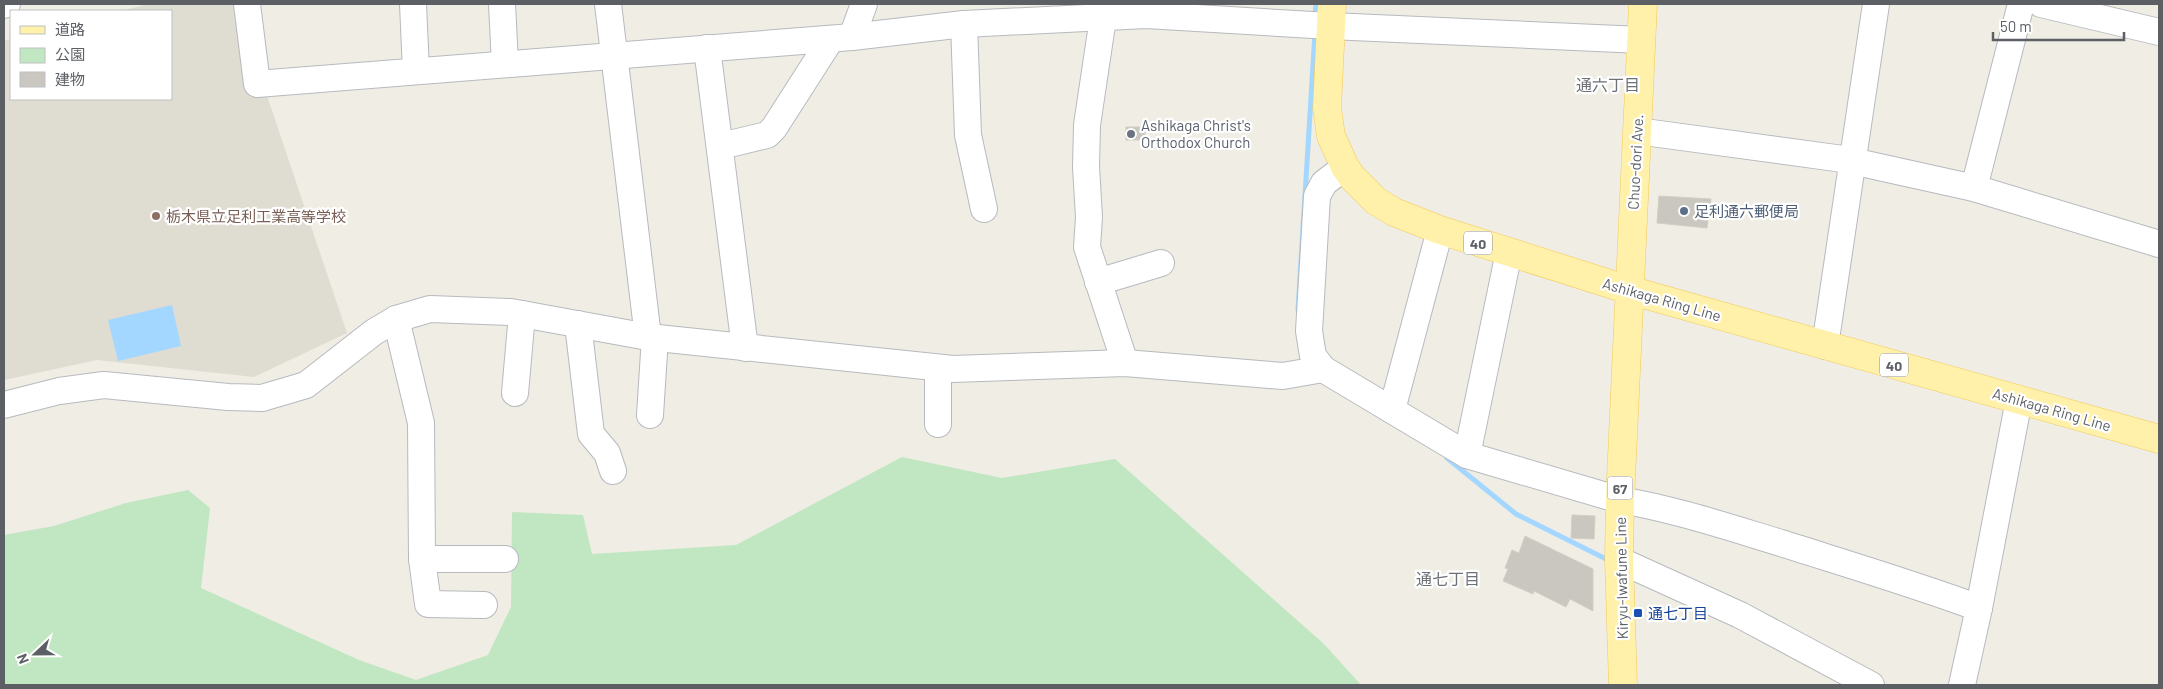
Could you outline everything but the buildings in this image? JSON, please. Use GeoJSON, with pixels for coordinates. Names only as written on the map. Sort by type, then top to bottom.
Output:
{"type":"FeatureCollection","features":[{"type":"Feature","properties":{"kind":"main road","name":"Chuo-dori Ave."},"geometry":{"type":"LineString","coordinates":[[1629,290],[1643,4]]}},
{"type":"Feature","properties":{"kind":"main road","name":"Ashikaga Ring Line"},"geometry":{"type":"LineString","coordinates":[[1331,15],[1327,108],[1328,122],[1336,148],[1345,166],[1362,189],[1376,201],[1409,219],[1629,290],[2159,439]]}},
{"type":"Feature","properties":{"kind":"main road","name":"Kiryu-Iwafune Line"},"geometry":{"type":"LineString","coordinates":[[1623,685],[1619,560],[1629,290]]}},
{"type":"Feature","properties":{"kind":"street"},"geometry":{"type":"LineString","coordinates":[[246,4],[257,84],[841,38],[964,24],[1146,15],[1331,15],[1641,40]]}},
{"type":"Feature","properties":{"kind":"street"},"geometry":{"type":"LineString","coordinates":[[413,4],[416,71]]}},
{"type":"Feature","properties":{"kind":"street"},"geometry":{"type":"LineString","coordinates":[[502,4],[505,64]]}},
{"type":"Feature","properties":{"kind":"street"},"geometry":{"type":"LineString","coordinates":[[608,4],[652,337],[650,415]]}},
{"type":"Feature","properties":{"kind":"street"},"geometry":{"type":"LineString","coordinates":[[721,146],[767,135],[841,38],[864,4]]}},
{"type":"Feature","properties":{"kind":"street"},"geometry":{"type":"LineString","coordinates":[[1825,346],[1854,162],[1876,4]]}},
{"type":"Feature","properties":{"kind":"street"},"geometry":{"type":"LineString","coordinates":[[1974,188],[2021,4]]}},
{"type":"Feature","properties":{"kind":"street"},"geometry":{"type":"LineString","coordinates":[[2041,4],[2159,32]]}},
{"type":"Feature","properties":{"kind":"street"},"geometry":{"type":"LineString","coordinates":[[1103,18],[1087,126],[1086,167],[1090,217],[1087,247],[1125,364]]}},
{"type":"Feature","properties":{"kind":"street"},"geometry":{"type":"LineString","coordinates":[[964,24],[968,135],[984,209]]}},
{"type":"Feature","properties":{"kind":"street"},"geometry":{"type":"LineString","coordinates":[[707,48],[721,146],[745,348]]}},
{"type":"Feature","properties":{"kind":"street"},"geometry":{"type":"LineString","coordinates":[[1637,131],[1854,162],[1974,188],[2159,244]]}},
{"type":"Feature","properties":{"kind":"street"},"geometry":{"type":"LineString","coordinates":[[1345,166],[1324,183],[1317,196],[1309,331],[1313,356],[1323,369],[1468,455],[1620,500],[1645,504],[1754,535],[1913,584],[1979,608]]}},
{"type":"Feature","properties":{"kind":"street"},"geometry":{"type":"LineString","coordinates":[[1392,410],[1440,230]]}},
{"type":"Feature","properties":{"kind":"street"},"geometry":{"type":"LineString","coordinates":[[1468,455],[1509,252]]}},
{"type":"Feature","properties":{"kind":"street"},"geometry":{"type":"LineString","coordinates":[[1098,282],[1162,263]]}},
{"type":"Feature","properties":{"kind":"street"},"geometry":{"type":"LineString","coordinates":[[4,405],[59,391],[104,385],[228,397],[262,398],[306,384],[374,332],[396,318],[430,309],[469,309],[522,314],[652,337],[938,368],[1125,364],[1283,376],[1323,369]]}},
{"type":"Feature","properties":{"kind":"street"},"geometry":{"type":"LineString","coordinates":[[515,393],[522,314]]}},
{"type":"Feature","properties":{"kind":"street"},"geometry":{"type":"LineString","coordinates":[[396,318],[421,423],[422,559],[428,604],[484,605]]}},
{"type":"Feature","properties":{"kind":"street"},"geometry":{"type":"LineString","coordinates":[[578,324],[591,434],[606,453],[613,471]]}},
{"type":"Feature","properties":{"kind":"street"},"geometry":{"type":"LineString","coordinates":[[938,368],[938,424]]}},
{"type":"Feature","properties":{"kind":"street"},"geometry":{"type":"LineString","coordinates":[[1962,685],[1979,608],[2019,400]]}},
{"type":"Feature","properties":{"kind":"street"},"geometry":{"type":"LineString","coordinates":[[422,559],[505,559]]}},
{"type":"Feature","properties":{"kind":"street"},"geometry":{"type":"LineString","coordinates":[[1619,560],[1740,615],[1871,685]]}},
{"type":"Feature","properties":{"kind":"shaded area","name":"栃木県立足利工業高等学校"},"geometry":{"type":"Polygon","coordinates":[[[149,4],[236,4],[347,333],[254,377],[97,360],[4,380],[4,41],[10,39],[10,100],[172,100],[172,10],[124,10],[149,4]]]}},
{"type":"Feature","properties":{"kind":"green space"},"geometry":{"type":"Polygon","coordinates":[[[902,457],[1002,478],[1115,459],[1324,644],[1361,685],[4,685],[4,535],[54,526],[126,503],[188,490],[210,508],[201,588],[359,660],[416,680],[488,655],[511,607],[512,512],[583,515],[592,554],[736,545],[902,457]]]}},
{"type":"Feature","properties":{"kind":"water"},"geometry":{"type":"Polygon","coordinates":[[[172,305],[181,346],[118,361],[108,320],[172,305]]]}},
{"type":"Feature","properties":{"kind":"waterway"},"geometry":{"type":"LineString","coordinates":[[1315,18],[1316,4]]}},
{"type":"Feature","properties":{"kind":"waterway"},"geometry":{"type":"LineString","coordinates":[[1298,310],[1315,32]]}},
{"type":"Feature","properties":{"kind":"waterway"},"geometry":{"type":"LineString","coordinates":[[1447,458],[1516,514],[1610,561]]}},
{"type":"Feature","properties":{"kind":"place","name":"Ashikaga Christ's Orthodox Church"},"geometry":{"type":"Point","coordinates":[1131,134]}},
{"type":"Feature","properties":{"kind":"place","name":"足利通六郵便局"},"geometry":{"type":"Point","coordinates":[1684,211]}},
{"type":"Feature","properties":{"kind":"place","name":"栃木県立足利工業高等学校"},"geometry":{"type":"Point","coordinates":[156,216]}},
{"type":"Feature","properties":{"kind":"place","name":"通七丁目"},"geometry":{"type":"Point","coordinates":[1638,613]}},
{"type":"Feature","properties":{"kind":"district","name":"通六丁目"},"geometry":{"type":"Point","coordinates":[1608,84]}},
{"type":"Feature","properties":{"kind":"district","name":"通七丁目"},"geometry":{"type":"Point","coordinates":[1448,578]}}]}
